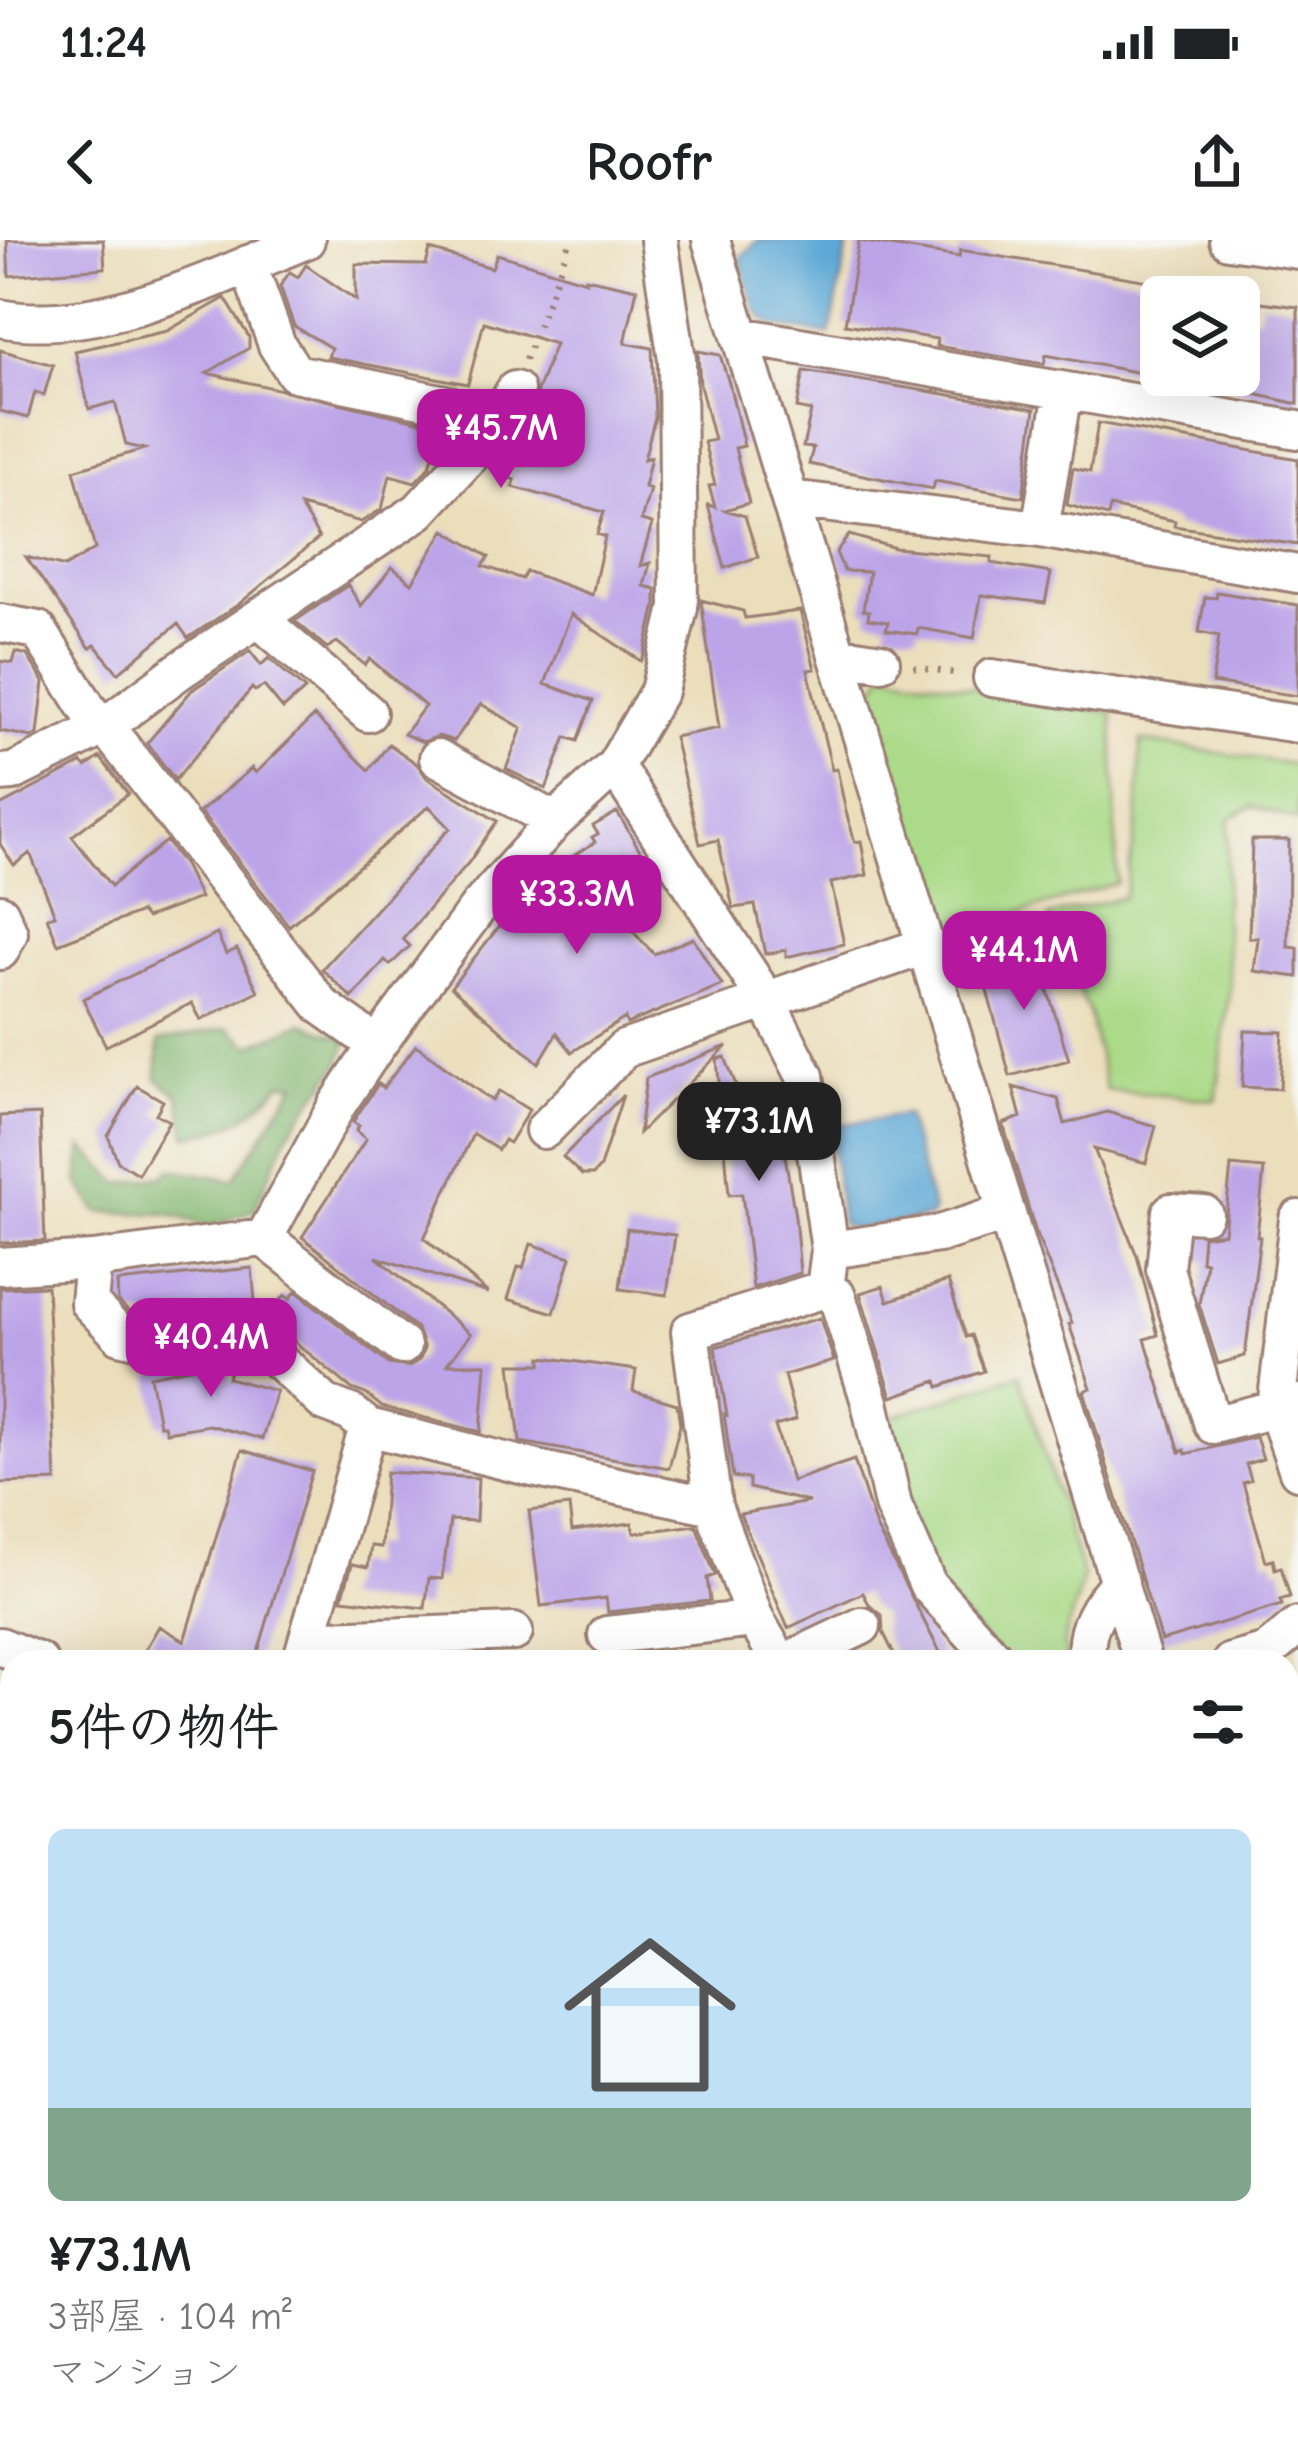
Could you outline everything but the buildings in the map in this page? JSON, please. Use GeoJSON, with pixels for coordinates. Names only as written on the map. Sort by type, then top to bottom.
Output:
{"type":"FeatureCollection","features":[{"type":"Feature","properties":{"kind":"street"},"geometry":{"type":"LineString","coordinates":[[0,318],[33,323],[77,320],[179,292],[306,240]]}},
{"type":"Feature","properties":{"kind":"street"},"geometry":{"type":"LineString","coordinates":[[264,1238],[337,1105],[377,1045],[480,905],[555,821],[616,766],[659,691],[679,608],[676,360],[659,240]]}},
{"type":"Feature","properties":{"kind":"street"},"geometry":{"type":"LineString","coordinates":[[711,240],[1140,1650]]}},
{"type":"Feature","properties":{"kind":"street"},"geometry":{"type":"LineString","coordinates":[[1228,240],[1298,250]]}},
{"type":"Feature","properties":{"kind":"street"},"geometry":{"type":"LineString","coordinates":[[248,264],[277,344],[295,373],[450,405],[490,434]]}},
{"type":"Feature","properties":{"kind":"street"},"geometry":{"type":"LineString","coordinates":[[740,336],[1298,430]]}},
{"type":"Feature","properties":{"kind":"street"},"geometry":{"type":"LineString","coordinates":[[0,772],[13,772],[102,727],[418,511],[490,434],[518,381]]}},
{"type":"Feature","properties":{"kind":"street"},"geometry":{"type":"LineString","coordinates":[[1040,529],[1063,392]]}},
{"type":"Feature","properties":{"kind":"street"},"geometry":{"type":"LineString","coordinates":[[790,499],[1040,529],[1298,574]]}},
{"type":"Feature","properties":{"kind":"street"},"geometry":{"type":"LineString","coordinates":[[260,620],[368,713]]}},
{"type":"Feature","properties":{"kind":"street"},"geometry":{"type":"LineString","coordinates":[[0,623],[38,630],[102,727],[322,1006],[377,1045]]}},
{"type":"Feature","properties":{"kind":"street"},"geometry":{"type":"LineString","coordinates":[[837,656],[881,662]]}},
{"type":"Feature","properties":{"kind":"street"},"geometry":{"type":"LineString","coordinates":[[992,678],[1298,724]]}},
{"type":"Feature","properties":{"kind":"street"},"geometry":{"type":"LineString","coordinates":[[438,758],[555,821]]}},
{"type":"Feature","properties":{"kind":"street"},"geometry":{"type":"LineString","coordinates":[[616,766],[766,998],[805,1076],[830,1250],[825,1289]]}},
{"type":"Feature","properties":{"kind":"street"},"geometry":{"type":"LineString","coordinates":[[0,913],[9,933],[0,951]]}},
{"type":"Feature","properties":{"kind":"street"},"geometry":{"type":"LineString","coordinates":[[544,1130],[624,1049],[925,946]]}},
{"type":"Feature","properties":{"kind":"street"},"geometry":{"type":"LineString","coordinates":[[1172,1212],[1165,1269],[1213,1425],[1287,1406]]}},
{"type":"Feature","properties":{"kind":"street"},"geometry":{"type":"LineString","coordinates":[[830,1250],[939,1234],[1006,1213]]}},
{"type":"Feature","properties":{"kind":"street"},"geometry":{"type":"LineString","coordinates":[[1298,1219],[1287,1406],[1298,1471]]}},
{"type":"Feature","properties":{"kind":"street"},"geometry":{"type":"LineString","coordinates":[[0,1266],[93,1260],[264,1238],[402,1346]]}},
{"type":"Feature","properties":{"kind":"street"},"geometry":{"type":"LineString","coordinates":[[93,1260],[89,1303],[120,1335],[149,1342],[207,1332],[249,1334],[325,1403],[368,1426],[536,1469],[713,1506]]}},
{"type":"Feature","properties":{"kind":"street"},"geometry":{"type":"LineString","coordinates":[[775,1650],[755,1619],[713,1506],[690,1331],[825,1289],[837,1296],[870,1402],[893,1505],[928,1585],[987,1650]]}},
{"type":"Feature","properties":{"kind":"street"},"geometry":{"type":"LineString","coordinates":[[304,1650],[368,1426]]}},
{"type":"Feature","properties":{"kind":"street"},"geometry":{"type":"LineString","coordinates":[[1085,1650],[1100,1603],[1120,1582]]}},
{"type":"Feature","properties":{"kind":"street"},"geometry":{"type":"LineString","coordinates":[[607,1635],[755,1619]]}},
{"type":"Feature","properties":{"kind":"street"},"geometry":{"type":"LineString","coordinates":[[809,1650],[862,1626]]}},
{"type":"Feature","properties":{"kind":"street"},"geometry":{"type":"LineString","coordinates":[[1269,1650],[1298,1626]]}},
{"type":"Feature","properties":{"kind":"street"},"geometry":{"type":"LineString","coordinates":[[322,1650],[326,1639],[514,1632]]}},
{"type":"Feature","properties":{"kind":"path"},"geometry":{"type":"LineString","coordinates":[[518,381],[571,240]]}},
{"type":"Feature","properties":{"kind":"path"},"geometry":{"type":"LineString","coordinates":[[881,662],[992,678]]}},
{"type":"Feature","properties":{"kind":"green space"},"geometry":{"type":"Polygon","coordinates":[[[885,672],[1113,713],[1117,883],[942,937],[868,698],[885,672]]]}},
{"type":"Feature","properties":{"kind":"green space"},"geometry":{"type":"Polygon","coordinates":[[[1141,741],[1298,765],[1298,821],[1252,806],[1229,819],[1224,916],[1230,986],[1216,1100],[1106,1090],[1089,1014],[1049,916],[1124,897],[1137,825],[1141,741]]]}},
{"type":"Feature","properties":{"kind":"green space"},"geometry":{"type":"Polygon","coordinates":[[[302,1023],[348,1040],[338,1066],[288,1133],[254,1210],[210,1227],[171,1214],[98,1212],[78,1182],[83,1147],[120,1184],[164,1176],[171,1169],[234,1180],[296,1083],[281,1083],[250,1113],[227,1126],[186,1135],[179,1095],[157,1079],[159,1041],[228,1028],[250,1046],[302,1023]]]}},
{"type":"Feature","properties":{"kind":"green space"},"geometry":{"type":"Polygon","coordinates":[[[1020,1374],[1083,1577],[1065,1650],[993,1650],[930,1579],[878,1422],[1020,1374]]]}},
{"type":"Feature","properties":{"kind":"water"},"geometry":{"type":"Polygon","coordinates":[[[758,240],[849,240],[830,334],[774,325],[758,311],[740,258],[758,240]]]}},
{"type":"Feature","properties":{"kind":"water"},"geometry":{"type":"Polygon","coordinates":[[[906,1115],[933,1211],[929,1217],[853,1229],[841,1223],[830,1126],[906,1115]]]}}]}
